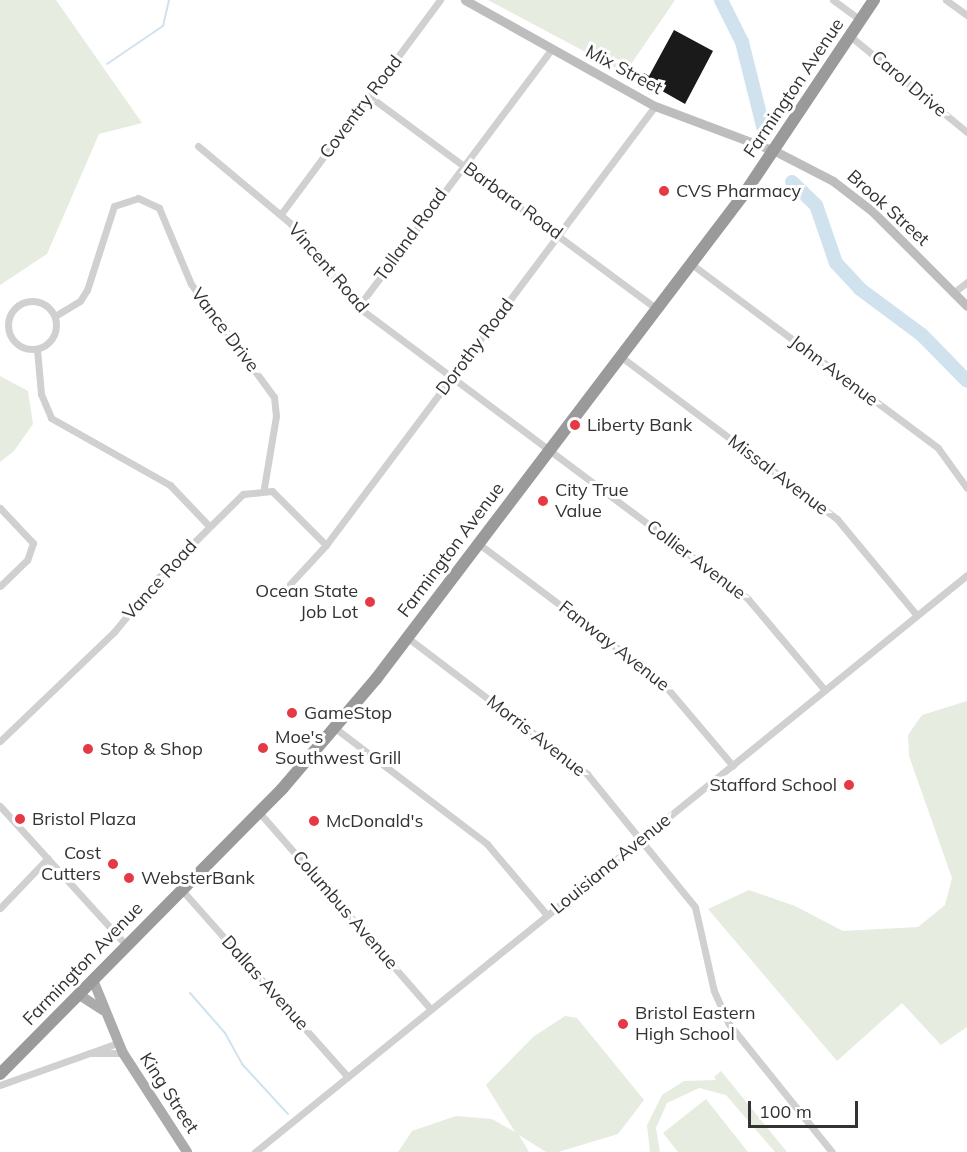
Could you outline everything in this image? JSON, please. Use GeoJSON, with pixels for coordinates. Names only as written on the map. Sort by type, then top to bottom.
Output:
{"type":"FeatureCollection","features":[{"type":"Feature","properties":{"kind":"highway","name":"Farmington Avenue"},"geometry":{"type":"LineString","coordinates":[[0,1074],[258,811],[335,728],[408,638],[775,151],[874,0]]}},
{"type":"Feature","properties":{"kind":"main road","name":"Mix Street"},"geometry":{"type":"LineString","coordinates":[[465,0],[655,106],[775,151]]}},
{"type":"Feature","properties":{"kind":"main road","name":"Brook Street"},"geometry":{"type":"LineString","coordinates":[[775,151],[847,190],[967,306]]}},
{"type":"Feature","properties":{"kind":"main road","name":"King Street"},"geometry":{"type":"LineString","coordinates":[[93,980],[121,1048],[187,1152]]}},
{"type":"Feature","properties":{"kind":"main road"},"geometry":{"type":"LineString","coordinates":[[78,994],[104,1010]]}},
{"type":"Feature","properties":{"kind":"street","name":"Coventry Road"},"geometry":{"type":"LineString","coordinates":[[281,214],[440,0]]}},
{"type":"Feature","properties":{"kind":"street"},"geometry":{"type":"LineString","coordinates":[[833,0],[861,20]]}},
{"type":"Feature","properties":{"kind":"street"},"geometry":{"type":"LineString","coordinates":[[946,0],[967,15]]}},
{"type":"Feature","properties":{"kind":"street","name":"Carol Drive"},"geometry":{"type":"LineString","coordinates":[[850,36],[967,132]]}},
{"type":"Feature","properties":{"kind":"street","name":"Tolland Road"},"geometry":{"type":"LineString","coordinates":[[358,307],[462,164],[552,49]]}},
{"type":"Feature","properties":{"kind":"street","name":"Barbara Road"},"geometry":{"type":"LineString","coordinates":[[369,96],[560,233],[656,308]]}},
{"type":"Feature","properties":{"kind":"street","name":"Dorothy Road"},"geometry":{"type":"LineString","coordinates":[[290,584],[326,545],[655,106]]}},
{"type":"Feature","properties":{"kind":"street","name":"Vincent Road"},"geometry":{"type":"LineString","coordinates":[[198,146],[281,214],[358,307],[549,450]]}},
{"type":"Feature","properties":{"kind":"street","name":"Vance Drive"},"geometry":{"type":"LineString","coordinates":[[55,316],[80,301],[87,290],[114,206],[138,198],[159,208],[191,284],[274,397],[276,416],[264,489]]}},
{"type":"Feature","properties":{"kind":"street","name":"John Avenue"},"geometry":{"type":"LineString","coordinates":[[690,263],[938,448],[967,488]]}},
{"type":"Feature","properties":{"kind":"street"},"geometry":{"type":"LineString","coordinates":[[953,293],[967,282]]}},
{"type":"Feature","properties":{"kind":"street"},"geometry":{"type":"LineString","coordinates":[[36,302],[55,316],[54,336],[37,349],[23,348],[12,338],[10,316],[20,304],[36,302]]}},
{"type":"Feature","properties":{"kind":"street"},"geometry":{"type":"LineString","coordinates":[[37,349],[41,394],[51,418],[170,485],[209,526]]}},
{"type":"Feature","properties":{"kind":"street","name":"Missal Avenue"},"geometry":{"type":"LineString","coordinates":[[620,356],[837,519],[916,614]]}},
{"type":"Feature","properties":{"kind":"street","name":"Collier Avenue"},"geometry":{"type":"LineString","coordinates":[[549,450],[748,599],[825,690]]}},
{"type":"Feature","properties":{"kind":"street"},"geometry":{"type":"LineString","coordinates":[[264,489],[278,495],[326,545]]}},
{"type":"Feature","properties":{"kind":"street","name":"Vance Road"},"geometry":{"type":"LineString","coordinates":[[0,741],[114,632],[209,526],[243,494],[264,489]]}},
{"type":"Feature","properties":{"kind":"street"},"geometry":{"type":"LineString","coordinates":[[0,508],[33,543],[27,560],[0,586]]}},
{"type":"Feature","properties":{"kind":"street","name":"Fanway Avenue"},"geometry":{"type":"LineString","coordinates":[[479,544],[661,681],[733,766]]}},
{"type":"Feature","properties":{"kind":"street","name":"Louisiana Avenue"},"geometry":{"type":"LineString","coordinates":[[255,1152],[733,766],[916,614],[967,575]]}},
{"type":"Feature","properties":{"kind":"street","name":"Morris Avenue"},"geometry":{"type":"LineString","coordinates":[[408,638],[574,763],[640,840],[695,907],[714,991],[729,1024],[832,1152]]}},
{"type":"Feature","properties":{"kind":"street"},"geometry":{"type":"LineString","coordinates":[[335,728],[487,844],[548,915]]}},
{"type":"Feature","properties":{"kind":"street"},"geometry":{"type":"LineString","coordinates":[[0,806],[127,946]]}},
{"type":"Feature","properties":{"kind":"street","name":"Columbus Avenue"},"geometry":{"type":"LineString","coordinates":[[258,811],[431,1008]]}},
{"type":"Feature","properties":{"kind":"street"},"geometry":{"type":"LineString","coordinates":[[0,908],[48,858]]}},
{"type":"Feature","properties":{"kind":"street","name":"Dallas Avenue"},"geometry":{"type":"LineString","coordinates":[[181,889],[348,1077]]}},
{"type":"Feature","properties":{"kind":"street","name":"King Street"},"geometry":{"type":"LineString","coordinates":[[0,1085],[90,1053],[121,1048]]}},
{"type":"Feature","properties":{"kind":"shaded area"},"geometry":{"type":"Polygon","coordinates":[[[0,0],[56,0],[142,123],[99,134],[47,254],[0,285],[0,0]]]}},
{"type":"Feature","properties":{"kind":"shaded area"},"geometry":{"type":"Polygon","coordinates":[[[488,0],[675,0],[625,73],[488,0]]]}},
{"type":"Feature","properties":{"kind":"shaded area"},"geometry":{"type":"Polygon","coordinates":[[[0,376],[28,391],[33,424],[14,451],[0,462],[0,376]]]}},
{"type":"Feature","properties":{"kind":"shaded area"},"geometry":{"type":"Polygon","coordinates":[[[967,701],[967,1027],[941,1045],[902,1003],[837,1061],[708,909],[749,890],[795,906],[843,931],[918,927],[945,905],[952,878],[909,756],[908,735],[922,715],[967,701]]]}},
{"type":"Feature","properties":{"kind":"shaded area"},"geometry":{"type":"Polygon","coordinates":[[[565,1016],[577,1018],[644,1100],[618,1134],[558,1152],[546,1152],[519,1135],[529,1152],[398,1152],[412,1131],[456,1116],[492,1119],[515,1132],[486,1085],[533,1037],[565,1016]]]}},
{"type":"Feature","properties":{"kind":"shaded area"},"geometry":{"type":"Polygon","coordinates":[[[721,1071],[787,1152],[775,1152],[726,1095],[699,1088],[667,1103],[656,1128],[660,1152],[650,1152],[647,1125],[662,1095],[684,1081],[716,1080],[714,1077],[721,1071]]]}},
{"type":"Feature","properties":{"kind":"shaded area"},"geometry":{"type":"Polygon","coordinates":[[[706,1099],[748,1152],[678,1152],[663,1133],[706,1099]]]}},
{"type":"Feature","properties":{"kind":"building"},"geometry":{"type":"Polygon","coordinates":[[[674,30],[713,51],[685,104],[641,79],[644,73],[649,76],[674,30]]]}},
{"type":"Feature","properties":{"kind":"waterway"},"geometry":{"type":"LineString","coordinates":[[107,64],[163,26],[169,0]]}},
{"type":"Feature","properties":{"kind":"waterway"},"geometry":{"type":"LineString","coordinates":[[721,0],[742,42],[764,130]]}},
{"type":"Feature","properties":{"kind":"waterway"},"geometry":{"type":"LineString","coordinates":[[792,182],[816,205],[836,263],[860,289],[922,335],[967,381]]}},
{"type":"Feature","properties":{"kind":"waterway"},"geometry":{"type":"LineString","coordinates":[[190,993],[225,1033],[242,1064],[288,1114]]}},
{"type":"Feature","properties":{"kind":"place","name":"CVS Pharmacy"},"geometry":{"type":"Point","coordinates":[664,191]}},
{"type":"Feature","properties":{"kind":"place","name":"Liberty Bank"},"geometry":{"type":"Point","coordinates":[575,425]}},
{"type":"Feature","properties":{"kind":"place","name":"City True Value"},"geometry":{"type":"Point","coordinates":[543,501]}},
{"type":"Feature","properties":{"kind":"place","name":"Ocean State Job Lot"},"geometry":{"type":"Point","coordinates":[370,602]}},
{"type":"Feature","properties":{"kind":"place","name":"GameStop"},"geometry":{"type":"Point","coordinates":[292,713]}},
{"type":"Feature","properties":{"kind":"place","name":"Moe's Southwest Grill"},"geometry":{"type":"Point","coordinates":[263,748]}},
{"type":"Feature","properties":{"kind":"place","name":"Stop & Shop"},"geometry":{"type":"Point","coordinates":[88,749]}},
{"type":"Feature","properties":{"kind":"place","name":"Stafford School"},"geometry":{"type":"Point","coordinates":[849,785]}},
{"type":"Feature","properties":{"kind":"place","name":"Bristol Plaza"},"geometry":{"type":"Point","coordinates":[20,819]}},
{"type":"Feature","properties":{"kind":"place","name":"McDonald's"},"geometry":{"type":"Point","coordinates":[314,821]}},
{"type":"Feature","properties":{"kind":"place","name":"Cost Cutters"},"geometry":{"type":"Point","coordinates":[113,864]}},
{"type":"Feature","properties":{"kind":"place","name":"WebsterBank"},"geometry":{"type":"Point","coordinates":[129,878]}},
{"type":"Feature","properties":{"kind":"place","name":"Bristol Eastern High School"},"geometry":{"type":"Point","coordinates":[623,1024]}}]}
